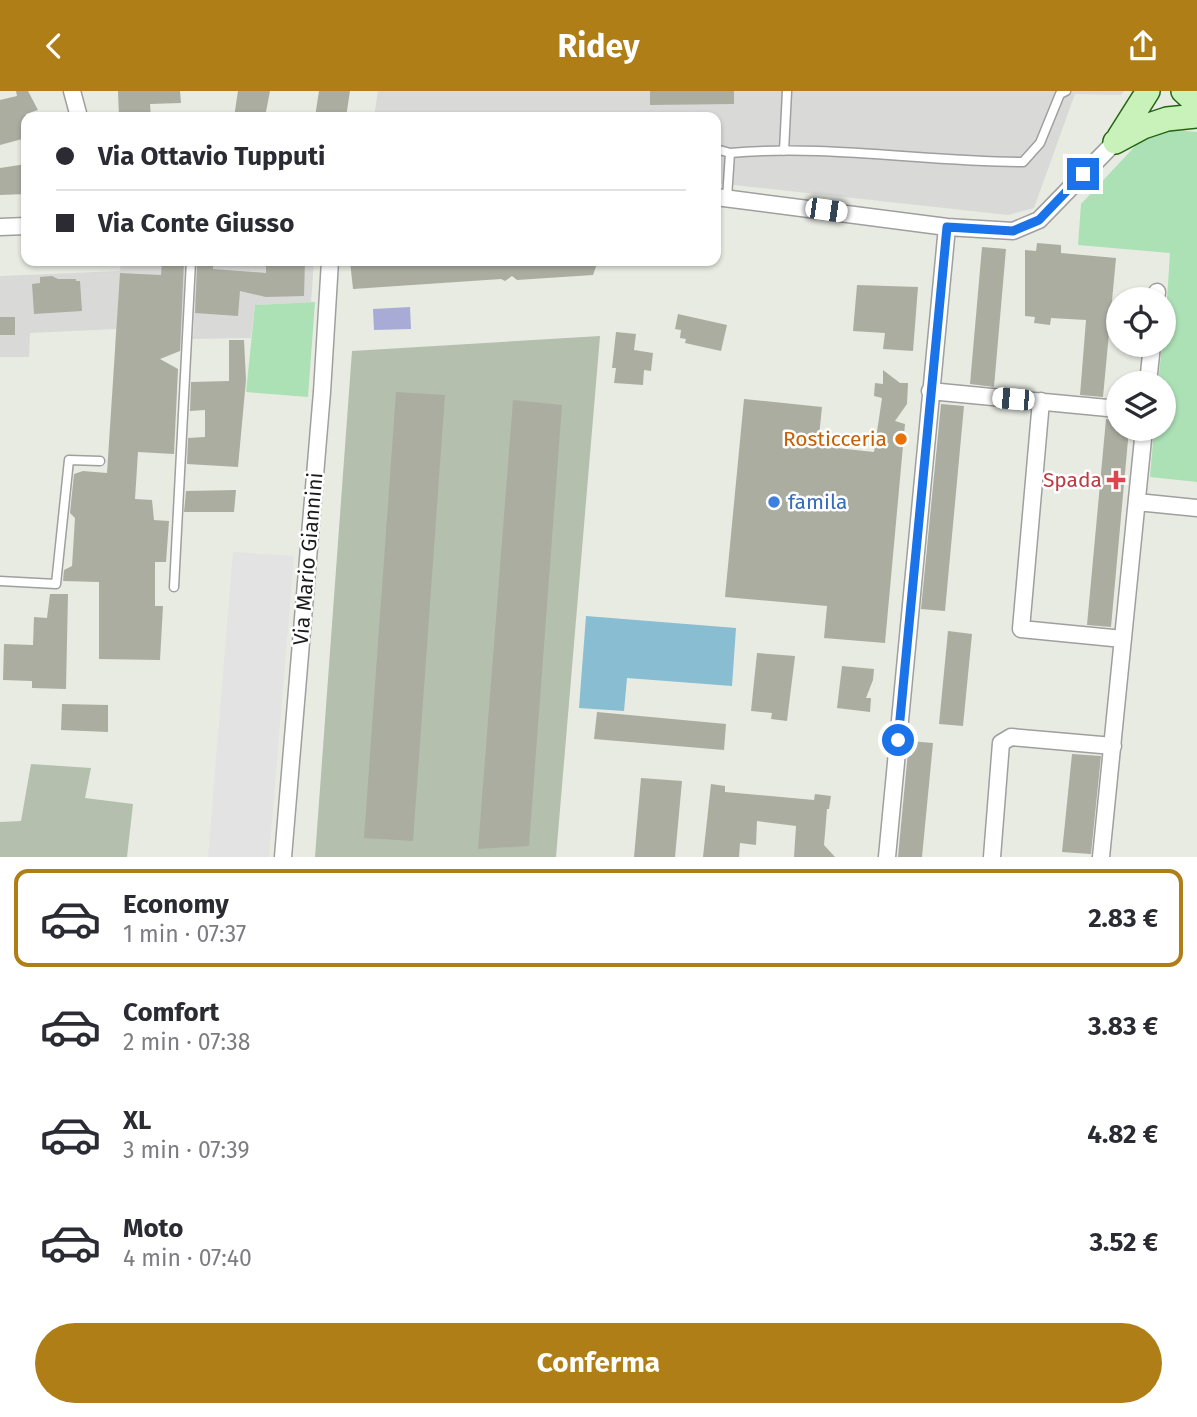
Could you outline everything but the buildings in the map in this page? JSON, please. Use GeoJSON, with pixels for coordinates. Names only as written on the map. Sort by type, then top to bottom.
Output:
{"type":"FeatureCollection","features":[{"type":"Feature","properties":{"kind":"main road"},"geometry":{"type":"LineString","coordinates":[[1115,142],[1148,91]]}},
{"type":"Feature","properties":{"kind":"main road"},"geometry":{"type":"LineString","coordinates":[[1183,91],[1197,104]]}},
{"type":"Feature","properties":{"kind":"main road"},"geometry":{"type":"LineString","coordinates":[[1115,142],[1143,127],[1167,119],[1197,116]]}},
{"type":"Feature","properties":{"kind":"street"},"geometry":{"type":"LineString","coordinates":[[72,91],[78,112]]}},
{"type":"Feature","properties":{"kind":"street"},"geometry":{"type":"LineString","coordinates":[[722,197],[947,227],[1013,231],[1039,220],[1115,142]]}},
{"type":"Feature","properties":{"kind":"street"},"geometry":{"type":"LineString","coordinates":[[0,227],[21,226]]}},
{"type":"Feature","properties":{"kind":"street"},"geometry":{"type":"LineString","coordinates":[[887,857],[947,227]]}},
{"type":"Feature","properties":{"kind":"street","name":"Via Mario Giannini"},"geometry":{"type":"LineString","coordinates":[[283,857],[322,392],[330,266]]}},
{"type":"Feature","properties":{"kind":"street"},"geometry":{"type":"LineString","coordinates":[[930,391],[1106,408]]}},
{"type":"Feature","properties":{"kind":"street"},"geometry":{"type":"LineString","coordinates":[[1041,401],[1021,629],[1123,639]]}},
{"type":"Feature","properties":{"kind":"street"},"geometry":{"type":"LineString","coordinates":[[1101,857],[1143,441]]}},
{"type":"Feature","properties":{"kind":"street"},"geometry":{"type":"LineString","coordinates":[[1137,502],[1197,508]]}},
{"type":"Feature","properties":{"kind":"street"},"geometry":{"type":"LineString","coordinates":[[992,857],[1002,743],[1011,737],[1113,746]]}},
{"type":"Feature","properties":{"kind":"lane"},"geometry":{"type":"LineString","coordinates":[[784,151],[787,91]]}},
{"type":"Feature","properties":{"kind":"lane"},"geometry":{"type":"LineString","coordinates":[[721,150],[730,153],[784,151],[1023,162],[1040,143],[1060,95],[1066,91]]}},
{"type":"Feature","properties":{"kind":"lane"},"geometry":{"type":"LineString","coordinates":[[722,197],[730,153]]}},
{"type":"Feature","properties":{"kind":"lane"},"geometry":{"type":"LineString","coordinates":[[174,586],[191,266]]}},
{"type":"Feature","properties":{"kind":"lane"},"geometry":{"type":"LineString","coordinates":[[0,581],[56,584],[69,460],[100,461]]}},
{"type":"Feature","properties":{"kind":"shaded area"},"geometry":{"type":"Polygon","coordinates":[[[378,91],[1124,91],[1121,95],[1075,94],[1034,208],[1008,215],[721,184],[721,112],[375,112],[378,91]]]}},
{"type":"Feature","properties":{"kind":"shaded area"},"geometry":{"type":"Polygon","coordinates":[[[120,266],[185,266],[182,351],[115,348],[116,329],[30,333],[29,357],[0,357],[0,276],[120,271],[120,266]]]}},
{"type":"Feature","properties":{"kind":"shaded area"},"geometry":{"type":"Polygon","coordinates":[[[197,266],[314,266],[311,302],[255,305],[251,338],[193,339],[197,266]]]}},
{"type":"Feature","properties":{"kind":"shaded area"},"geometry":{"type":"Polygon","coordinates":[[[410,307],[411,329],[374,330],[373,309],[410,307]]]}},
{"type":"Feature","properties":{"kind":"shaded area"},"geometry":{"type":"Polygon","coordinates":[[[600,336],[556,857],[315,857],[352,351],[600,336]]]}},
{"type":"Feature","properties":{"kind":"shaded area"},"geometry":{"type":"Polygon","coordinates":[[[233,552],[294,556],[269,857],[208,857],[233,552]]]}},
{"type":"Feature","properties":{"kind":"shaded area"},"geometry":{"type":"Polygon","coordinates":[[[586,616],[736,628],[732,686],[627,678],[624,711],[579,708],[586,616]]]}},
{"type":"Feature","properties":{"kind":"shaded area"},"geometry":{"type":"Polygon","coordinates":[[[31,764],[91,768],[85,798],[133,804],[127,857],[0,857],[0,822],[21,821],[31,764]]]}},
{"type":"Feature","properties":{"kind":"green space"},"geometry":{"type":"Polygon","coordinates":[[[1165,129],[1197,132],[1197,482],[1150,477],[1153,441],[1176,441],[1176,371],[1159,371],[1161,357],[1176,357],[1176,287],[1168,287],[1170,253],[1078,245],[1081,204],[1138,143],[1165,129]]]}},
{"type":"Feature","properties":{"kind":"green space"},"geometry":{"type":"Polygon","coordinates":[[[315,302],[308,397],[246,392],[255,305],[315,302]]]}},
{"type":"Feature","properties":{"kind":"place","name":"Rosticceria"},"geometry":{"type":"Point","coordinates":[901,439]}},
{"type":"Feature","properties":{"kind":"place","name":"Spada"},"geometry":{"type":"Point","coordinates":[1116,480]}},
{"type":"Feature","properties":{"kind":"place","name":"famila"},"geometry":{"type":"Point","coordinates":[774,502]}},
{"type":"Feature","properties":{"kind":"route"},"geometry":{"type":"LineString","coordinates":[[898,740],[947,227],[1013,231],[1039,220],[1083,174]]}}]}
